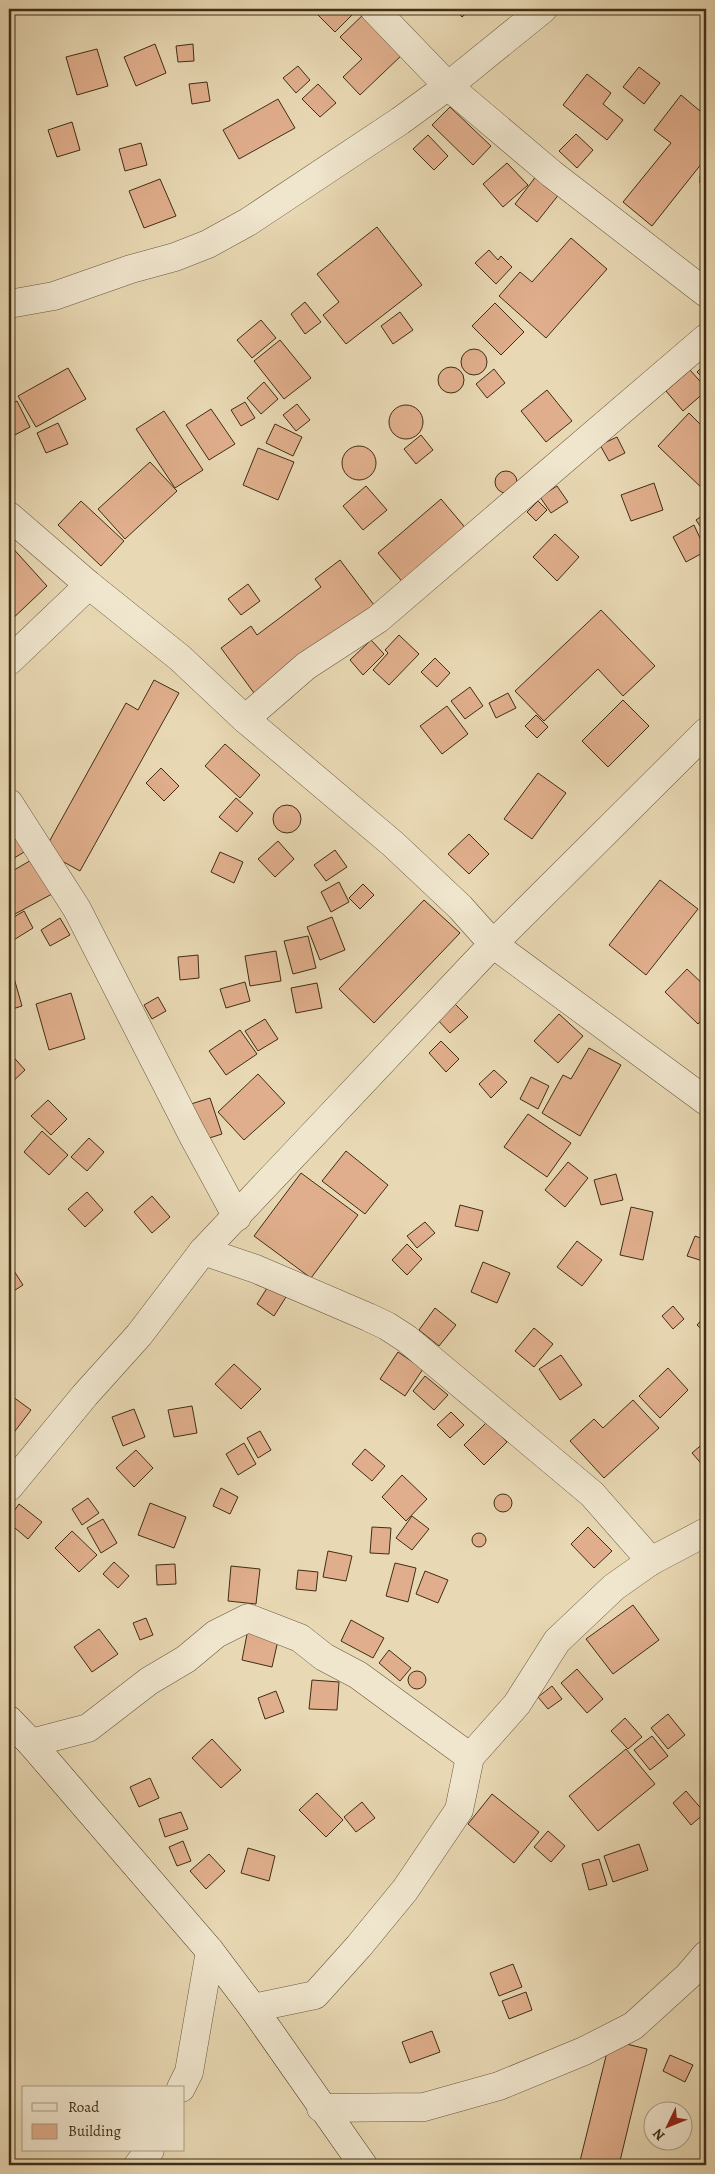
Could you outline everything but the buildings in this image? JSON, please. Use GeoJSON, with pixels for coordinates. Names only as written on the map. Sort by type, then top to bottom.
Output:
{"type":"FeatureCollection","features":[{"type":"Feature","properties":{"kind":"street"},"geometry":{"type":"LineString","coordinates":[[374,9],[448,86],[552,174],[706,293]]}},
{"type":"Feature","properties":{"kind":"street"},"geometry":{"type":"LineString","coordinates":[[9,304],[54,296],[131,269],[175,257],[208,244],[248,222],[400,121],[448,86],[543,9]]}},
{"type":"Feature","properties":{"kind":"street"},"geometry":{"type":"LineString","coordinates":[[245,719],[306,666],[378,619],[706,338]]}},
{"type":"Feature","properties":{"kind":"street"},"geometry":{"type":"LineString","coordinates":[[9,516],[89,585],[180,658],[245,719],[393,844],[460,907],[493,944],[706,1101]]}},
{"type":"Feature","properties":{"kind":"street"},"geometry":{"type":"LineString","coordinates":[[9,661],[89,585]]}},
{"type":"Feature","properties":{"kind":"street"},"geometry":{"type":"LineString","coordinates":[[9,1487],[84,1396],[139,1335],[203,1251],[493,944],[706,732]]}},
{"type":"Feature","properties":{"kind":"street"},"geometry":{"type":"LineString","coordinates":[[9,803],[77,909],[192,1134],[237,1217]]}},
{"type":"Feature","properties":{"kind":"street"},"geometry":{"type":"LineString","coordinates":[[203,1251],[256,1269],[368,1317],[407,1339],[592,1494],[651,1561]]}},
{"type":"Feature","properties":{"kind":"street"},"geometry":{"type":"LineString","coordinates":[[252,2008],[315,1995],[406,1890],[460,1810],[470,1758],[517,1704],[556,1640],[614,1587],[651,1561],[706,1532]]}},
{"type":"Feature","properties":{"kind":"street"},"geometry":{"type":"LineString","coordinates":[[31,1743],[88,1728],[148,1681],[186,1659],[216,1634],[248,1618],[300,1638],[324,1657],[358,1675],[470,1758]]}},
{"type":"Feature","properties":{"kind":"street"},"geometry":{"type":"LineString","coordinates":[[9,1720],[210,1951],[363,2165]]}},
{"type":"Feature","properties":{"kind":"street"},"geometry":{"type":"LineString","coordinates":[[182,2086],[189,2072],[210,1951]]}},
{"type":"Feature","properties":{"kind":"street"},"geometry":{"type":"LineString","coordinates":[[322,2108],[424,2107],[499,2086],[584,2051],[633,2026],[688,1976],[706,1956]]}},
{"type":"Feature","properties":{"kind":"street"},"geometry":{"type":"LineString","coordinates":[[138,2165],[148,2152]]}}]}
